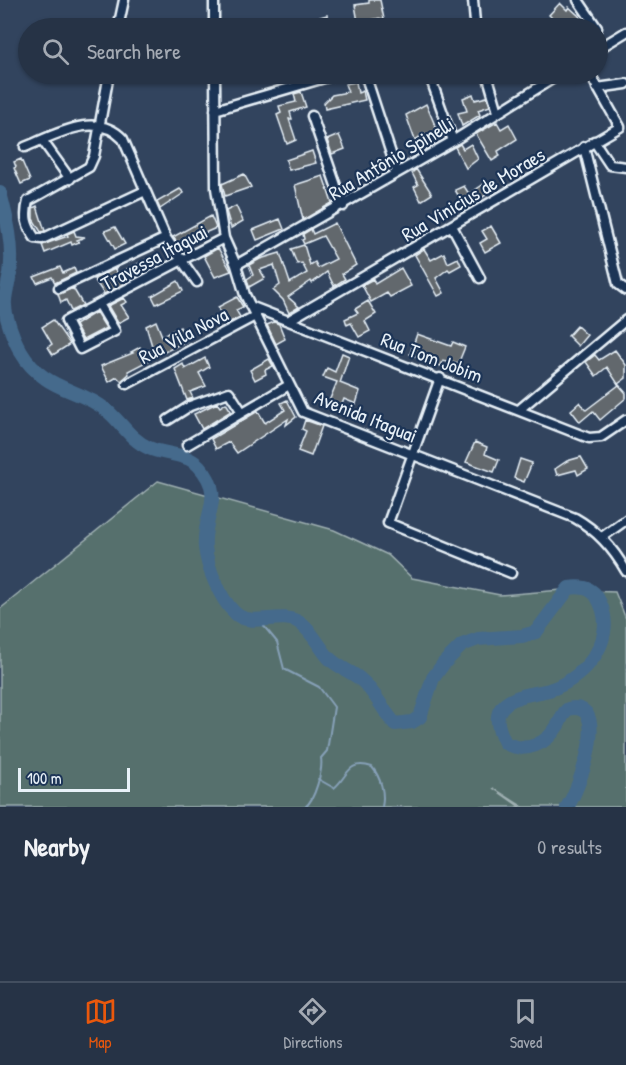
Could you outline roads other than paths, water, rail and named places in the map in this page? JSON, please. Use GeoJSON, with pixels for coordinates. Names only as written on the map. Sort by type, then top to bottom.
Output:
{"type":"FeatureCollection","features":[{"type":"Feature","properties":{"kind":"street"},"geometry":{"type":"LineString","coordinates":[[120,18],[123,0]]}},
{"type":"Feature","properties":{"kind":"street"},"geometry":{"type":"LineString","coordinates":[[214,0],[214,18]]}},
{"type":"Feature","properties":{"kind":"street"},"geometry":{"type":"LineString","coordinates":[[473,0],[475,18]]}},
{"type":"Feature","properties":{"kind":"street"},"geometry":{"type":"LineString","coordinates":[[578,0],[590,18]]}},
{"type":"Feature","properties":{"kind":"street"},"geometry":{"type":"LineString","coordinates":[[608,42],[626,32]]}},
{"type":"Feature","properties":{"kind":"street"},"geometry":{"type":"LineString","coordinates":[[107,84],[94,156],[89,167],[28,201],[25,213],[28,227],[35,238],[42,239],[145,191]]}},
{"type":"Feature","properties":{"kind":"street","name":"Avenida Itaguai"},"geometry":{"type":"LineString","coordinates":[[215,84],[216,188],[224,238],[250,306],[303,412],[575,518],[602,537],[615,552],[626,571]]}},
{"type":"Feature","properties":{"kind":"street"},"geometry":{"type":"LineString","coordinates":[[215,110],[304,84]]}},
{"type":"Feature","properties":{"kind":"street"},"geometry":{"type":"LineString","coordinates":[[368,84],[397,172]]}},
{"type":"Feature","properties":{"kind":"street"},"geometry":{"type":"LineString","coordinates":[[433,84],[453,141]]}},
{"type":"Feature","properties":{"kind":"street"},"geometry":{"type":"LineString","coordinates":[[490,84],[498,112]]}},
{"type":"Feature","properties":{"kind":"street","name":"Rua Antônio Spinelli"},"geometry":{"type":"LineString","coordinates":[[236,265],[343,206],[544,84]]}},
{"type":"Feature","properties":{"kind":"street","name":"Rua Vinicius de Moraes"},"geometry":{"type":"LineString","coordinates":[[291,319],[620,127],[595,84]]}},
{"type":"Feature","properties":{"kind":"street"},"geometry":{"type":"LineString","coordinates":[[597,88],[626,84]]}},
{"type":"Feature","properties":{"kind":"street"},"geometry":{"type":"LineString","coordinates":[[312,116],[343,206]]}},
{"type":"Feature","properties":{"kind":"street"},"geometry":{"type":"LineString","coordinates":[[25,147],[80,126],[99,126],[117,132],[123,139],[166,238],[196,282]]}},
{"type":"Feature","properties":{"kind":"street"},"geometry":{"type":"LineString","coordinates":[[42,140],[70,179]]}},
{"type":"Feature","properties":{"kind":"street"},"geometry":{"type":"LineString","coordinates":[[594,141],[610,165],[626,167]]}},
{"type":"Feature","properties":{"kind":"street"},"geometry":{"type":"LineString","coordinates":[[584,147],[618,284],[626,290]]}},
{"type":"Feature","properties":{"kind":"street"},"geometry":{"type":"LineString","coordinates":[[452,226],[480,278]]}},
{"type":"Feature","properties":{"kind":"street"},"geometry":{"type":"LineString","coordinates":[[59,288],[166,238]]}},
{"type":"Feature","properties":{"kind":"street","name":"Travessa Itaguai"},"geometry":{"type":"LineString","coordinates":[[99,304],[115,331],[80,349],[66,321],[224,238]]}},
{"type":"Feature","properties":{"kind":"street","name":"Rua Tom Jobim"},"geometry":{"type":"LineString","coordinates":[[250,306],[291,319],[589,438],[601,437],[626,420]]}},
{"type":"Feature","properties":{"kind":"street","name":"Rua Vila Nova"},"geometry":{"type":"LineString","coordinates":[[127,384],[255,316]]}},
{"type":"Feature","properties":{"kind":"street"},"geometry":{"type":"LineString","coordinates":[[520,409],[626,320]]}},
{"type":"Feature","properties":{"kind":"street"},"geometry":{"type":"LineString","coordinates":[[440,378],[388,523],[511,573]]}},
{"type":"Feature","properties":{"kind":"street"},"geometry":{"type":"LineString","coordinates":[[187,445],[289,385]]}},
{"type":"Feature","properties":{"kind":"street"},"geometry":{"type":"LineString","coordinates":[[168,420],[190,406],[229,392],[242,412]]}},
{"type":"Feature","properties":{"kind":"street"},"geometry":{"type":"LineString","coordinates":[[602,537],[626,520]]}},
{"type":"Feature","properties":{"kind":"waterway"},"geometry":{"type":"LineString","coordinates":[[0,193],[11,254],[5,301],[7,318],[13,336],[31,366],[52,382],[105,409],[142,445],[188,459],[199,466],[207,477],[212,497],[205,535],[206,555],[211,573],[229,607],[235,613],[249,619],[284,618],[300,623],[332,661],[365,683],[395,724],[412,722],[420,717],[433,678],[462,645],[478,639],[522,636],[536,632],[569,588],[585,588],[595,594],[603,611],[605,626],[602,640],[587,665],[563,684],[508,702],[498,716],[499,728],[505,743],[521,748],[542,742],[553,732],[568,709],[581,709],[589,717],[591,731],[589,748],[579,783],[567,807]]}},
{"type":"Feature","properties":{"kind":"waterway"},"geometry":{"type":"LineString","coordinates":[[258,619],[277,642],[284,669],[319,687],[334,707],[327,751],[321,758],[318,784],[305,807]]}},
{"type":"Feature","properties":{"kind":"waterway"},"geometry":{"type":"LineString","coordinates":[[318,779],[334,788],[353,767],[357,765],[372,767],[382,786],[382,807]]}}]}
